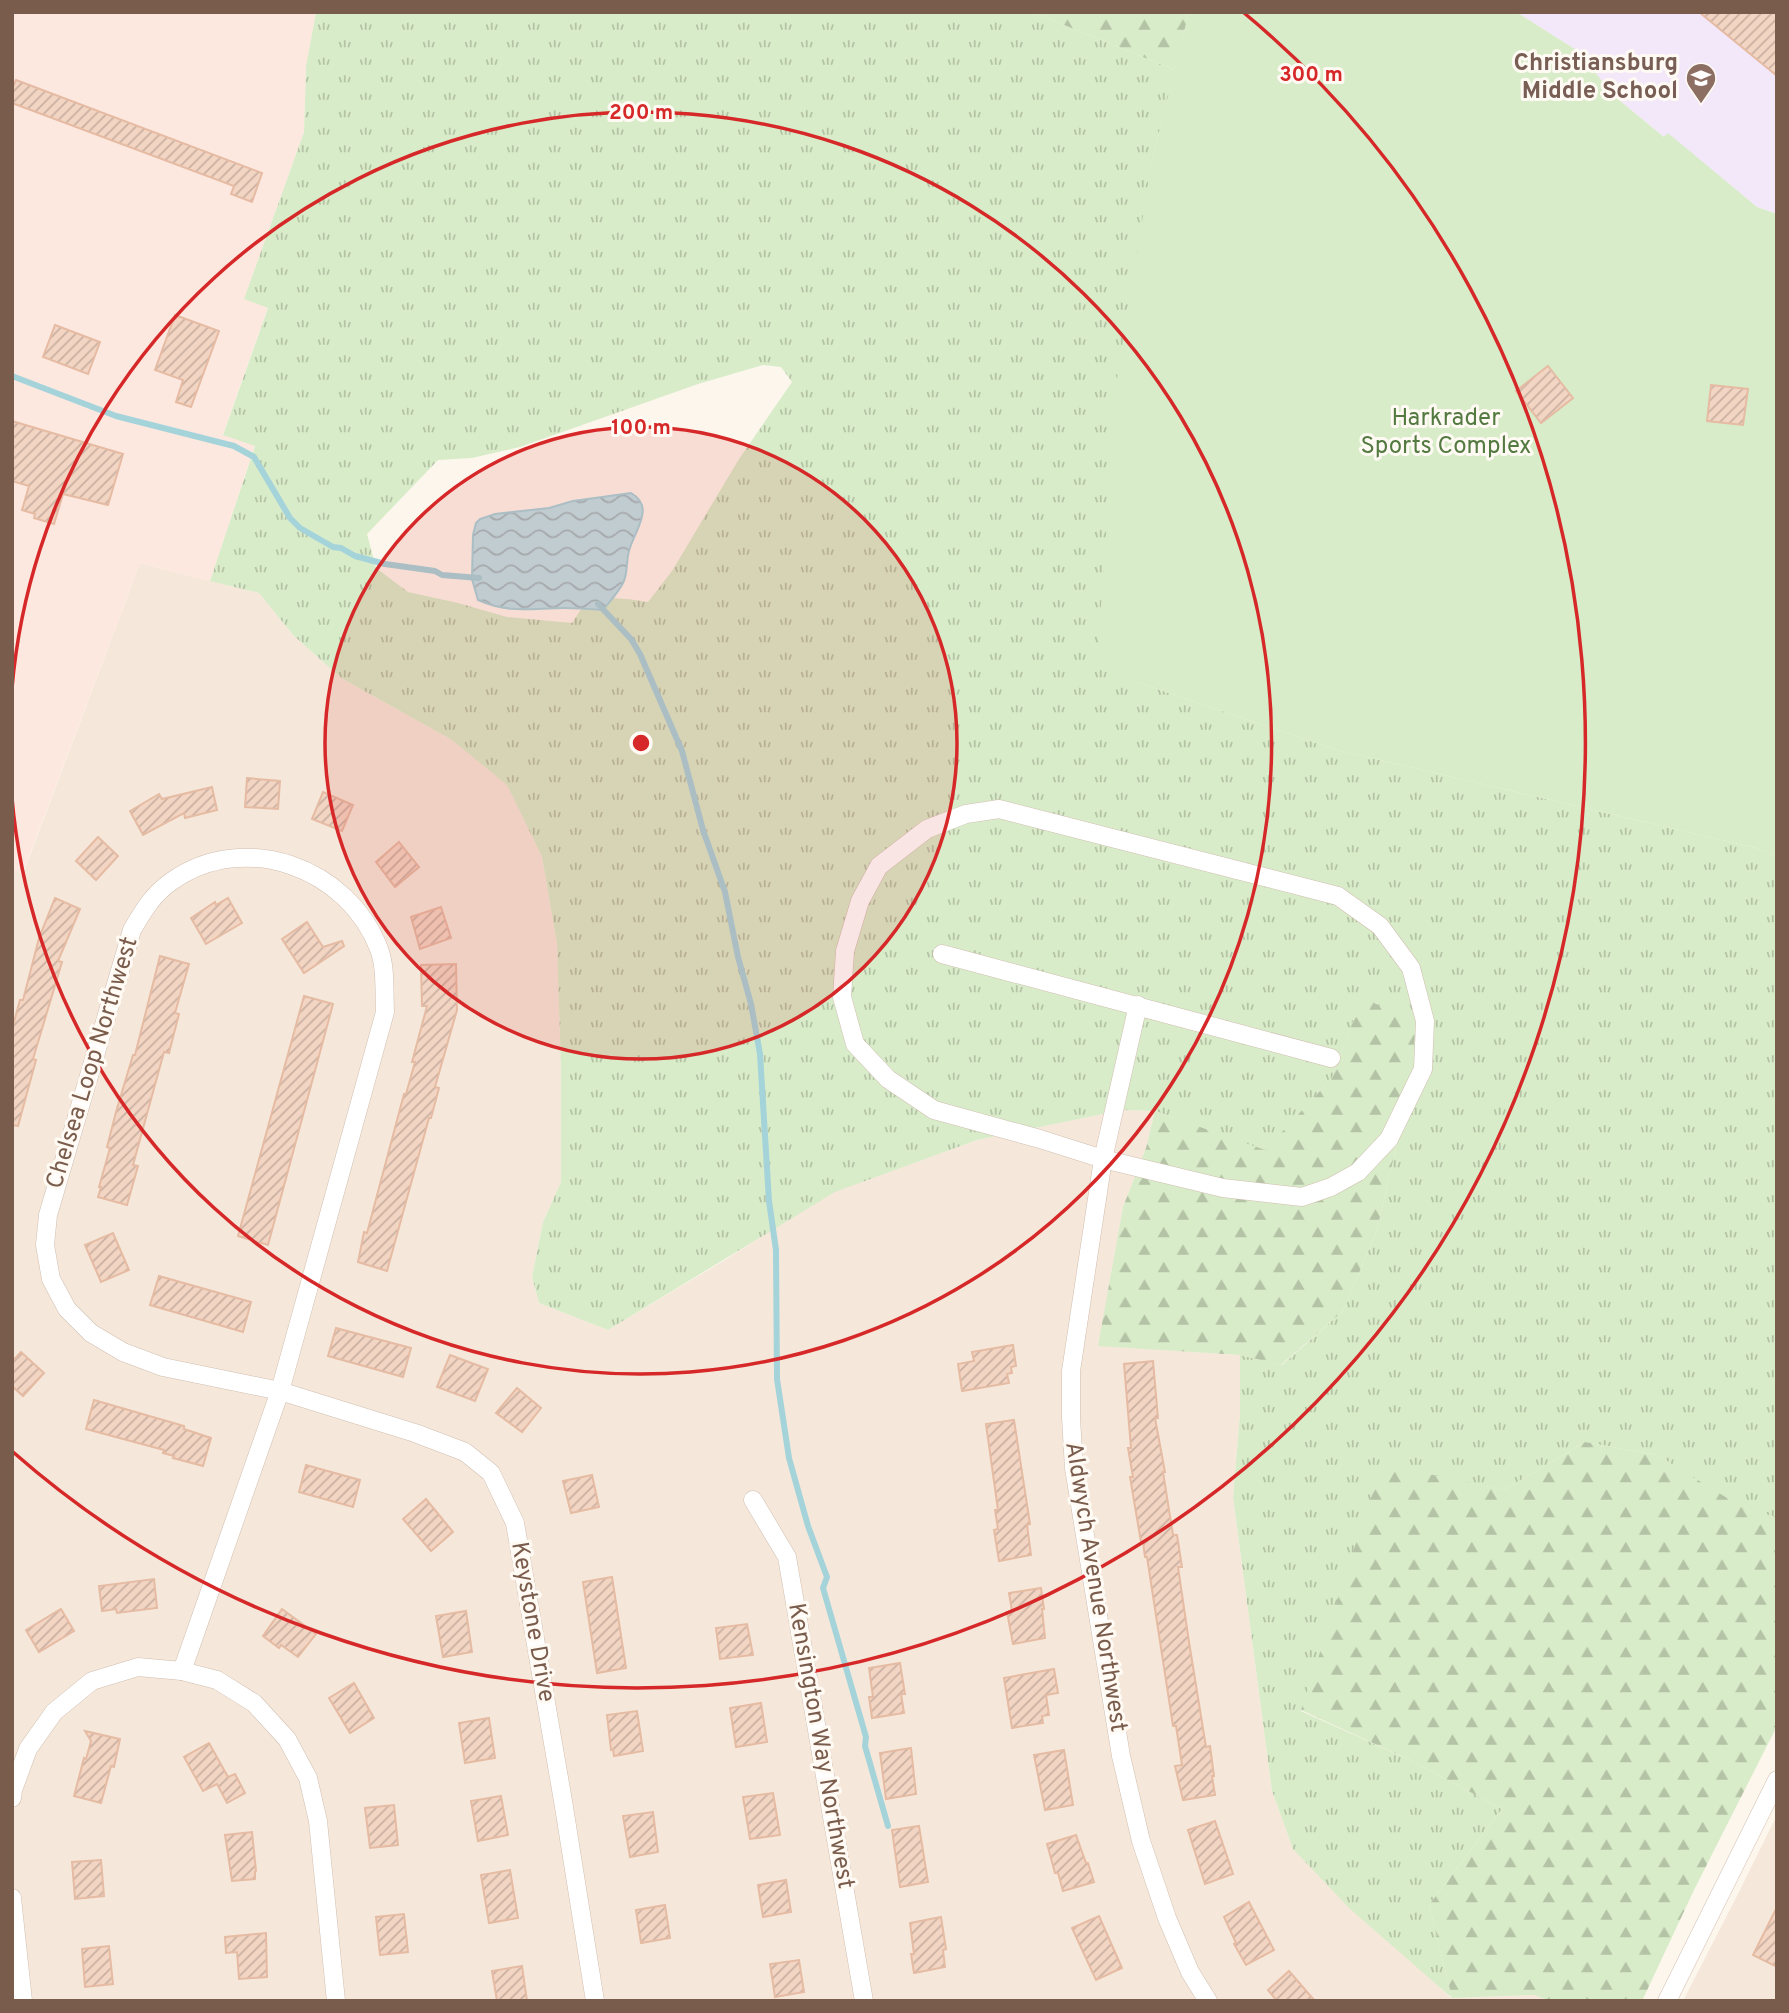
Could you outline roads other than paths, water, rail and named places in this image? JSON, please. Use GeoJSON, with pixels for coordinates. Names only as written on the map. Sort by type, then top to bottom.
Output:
{"type":"FeatureCollection","features":[{"type":"Feature","properties":{"kind":"street"},"geometry":{"type":"LineString","coordinates":[[999,809],[1338,896],[1380,926],[1411,968],[1425,1021],[1423,1069],[1389,1139],[1358,1172],[1331,1187],[1302,1197],[1223,1188],[1103,1159],[934,1110],[887,1079],[855,1044],[842,997],[845,951],[860,901],[879,866],[928,829],[966,814],[999,809]]}},
{"type":"Feature","properties":{"kind":"street","name":"Chelsea Loop Northwest"},"geometry":{"type":"LineString","coordinates":[[248,857],[277,860],[305,869],[327,883],[351,903],[366,923],[380,950],[383,975],[385,1012],[280,1391],[163,1367],[123,1352],[91,1333],[66,1309],[51,1279],[45,1245],[48,1215],[132,930],[149,901],[172,881],[196,867],[221,859],[248,857]]}},
{"type":"Feature","properties":{"kind":"street"},"geometry":{"type":"LineString","coordinates":[[942,954],[1331,1058]]}},
{"type":"Feature","properties":{"kind":"street","name":"Aldwych Avenue Northwest"},"geometry":{"type":"LineString","coordinates":[[1138,1005],[1103,1159],[1071,1371],[1074,1468],[1121,1756],[1141,1841],[1167,1918],[1190,1972],[1208,2001]]}},
{"type":"Feature","properties":{"kind":"street"},"geometry":{"type":"LineString","coordinates":[[183,1671],[280,1391]]}},
{"type":"Feature","properties":{"kind":"street","name":"Keystone Drive"},"geometry":{"type":"LineString","coordinates":[[280,1391],[415,1433],[465,1452],[491,1474],[515,1523],[595,2001]]}},
{"type":"Feature","properties":{"kind":"street","name":"Kensington Way Northwest"},"geometry":{"type":"LineString","coordinates":[[754,1500],[787,1557],[864,2001]]}},
{"type":"Feature","properties":{"kind":"street"},"geometry":{"type":"LineString","coordinates":[[12,1798],[28,1749],[54,1712],[92,1681],[138,1667],[183,1671],[217,1680],[254,1703],[287,1739],[308,1778],[318,1821],[336,2001]]}},
{"type":"Feature","properties":{"kind":"street"},"geometry":{"type":"LineString","coordinates":[[1667,2001],[1777,1780]]}},
{"type":"Feature","properties":{"kind":"street"},"geometry":{"type":"LineString","coordinates":[[12,1898],[23,2001]]}},
{"type":"Feature","properties":{"kind":"water"},"geometry":{"type":"Polygon","coordinates":[[[631,493],[642,505],[643,512],[629,551],[625,579],[603,610],[511,609],[478,600],[472,579],[473,535],[480,519],[495,514],[549,508],[573,501],[631,493]]]}},
{"type":"Feature","properties":{"kind":"waterway"},"geometry":{"type":"LineString","coordinates":[[12,376],[116,416],[234,446],[254,457],[290,518],[300,528],[333,547],[385,564],[435,571],[442,575],[479,578]]}},
{"type":"Feature","properties":{"kind":"waterway"},"geometry":{"type":"LineString","coordinates":[[598,604],[631,639],[640,654],[682,751],[703,830],[725,892],[760,1054],[769,1201],[776,1250],[777,1379],[789,1458],[808,1526],[827,1577],[823,1588],[866,1737],[865,1746],[888,1826]]}},
{"type":"Feature","properties":{"kind":"place","name":"Christiansburg Middle School"},"geometry":{"type":"Point","coordinates":[1701,105]}},
{"type":"Feature","properties":{"kind":"park label","name":"Harkrader Sports Complex"},"geometry":{"type":"Point","coordinates":[1446,433]}}]}
